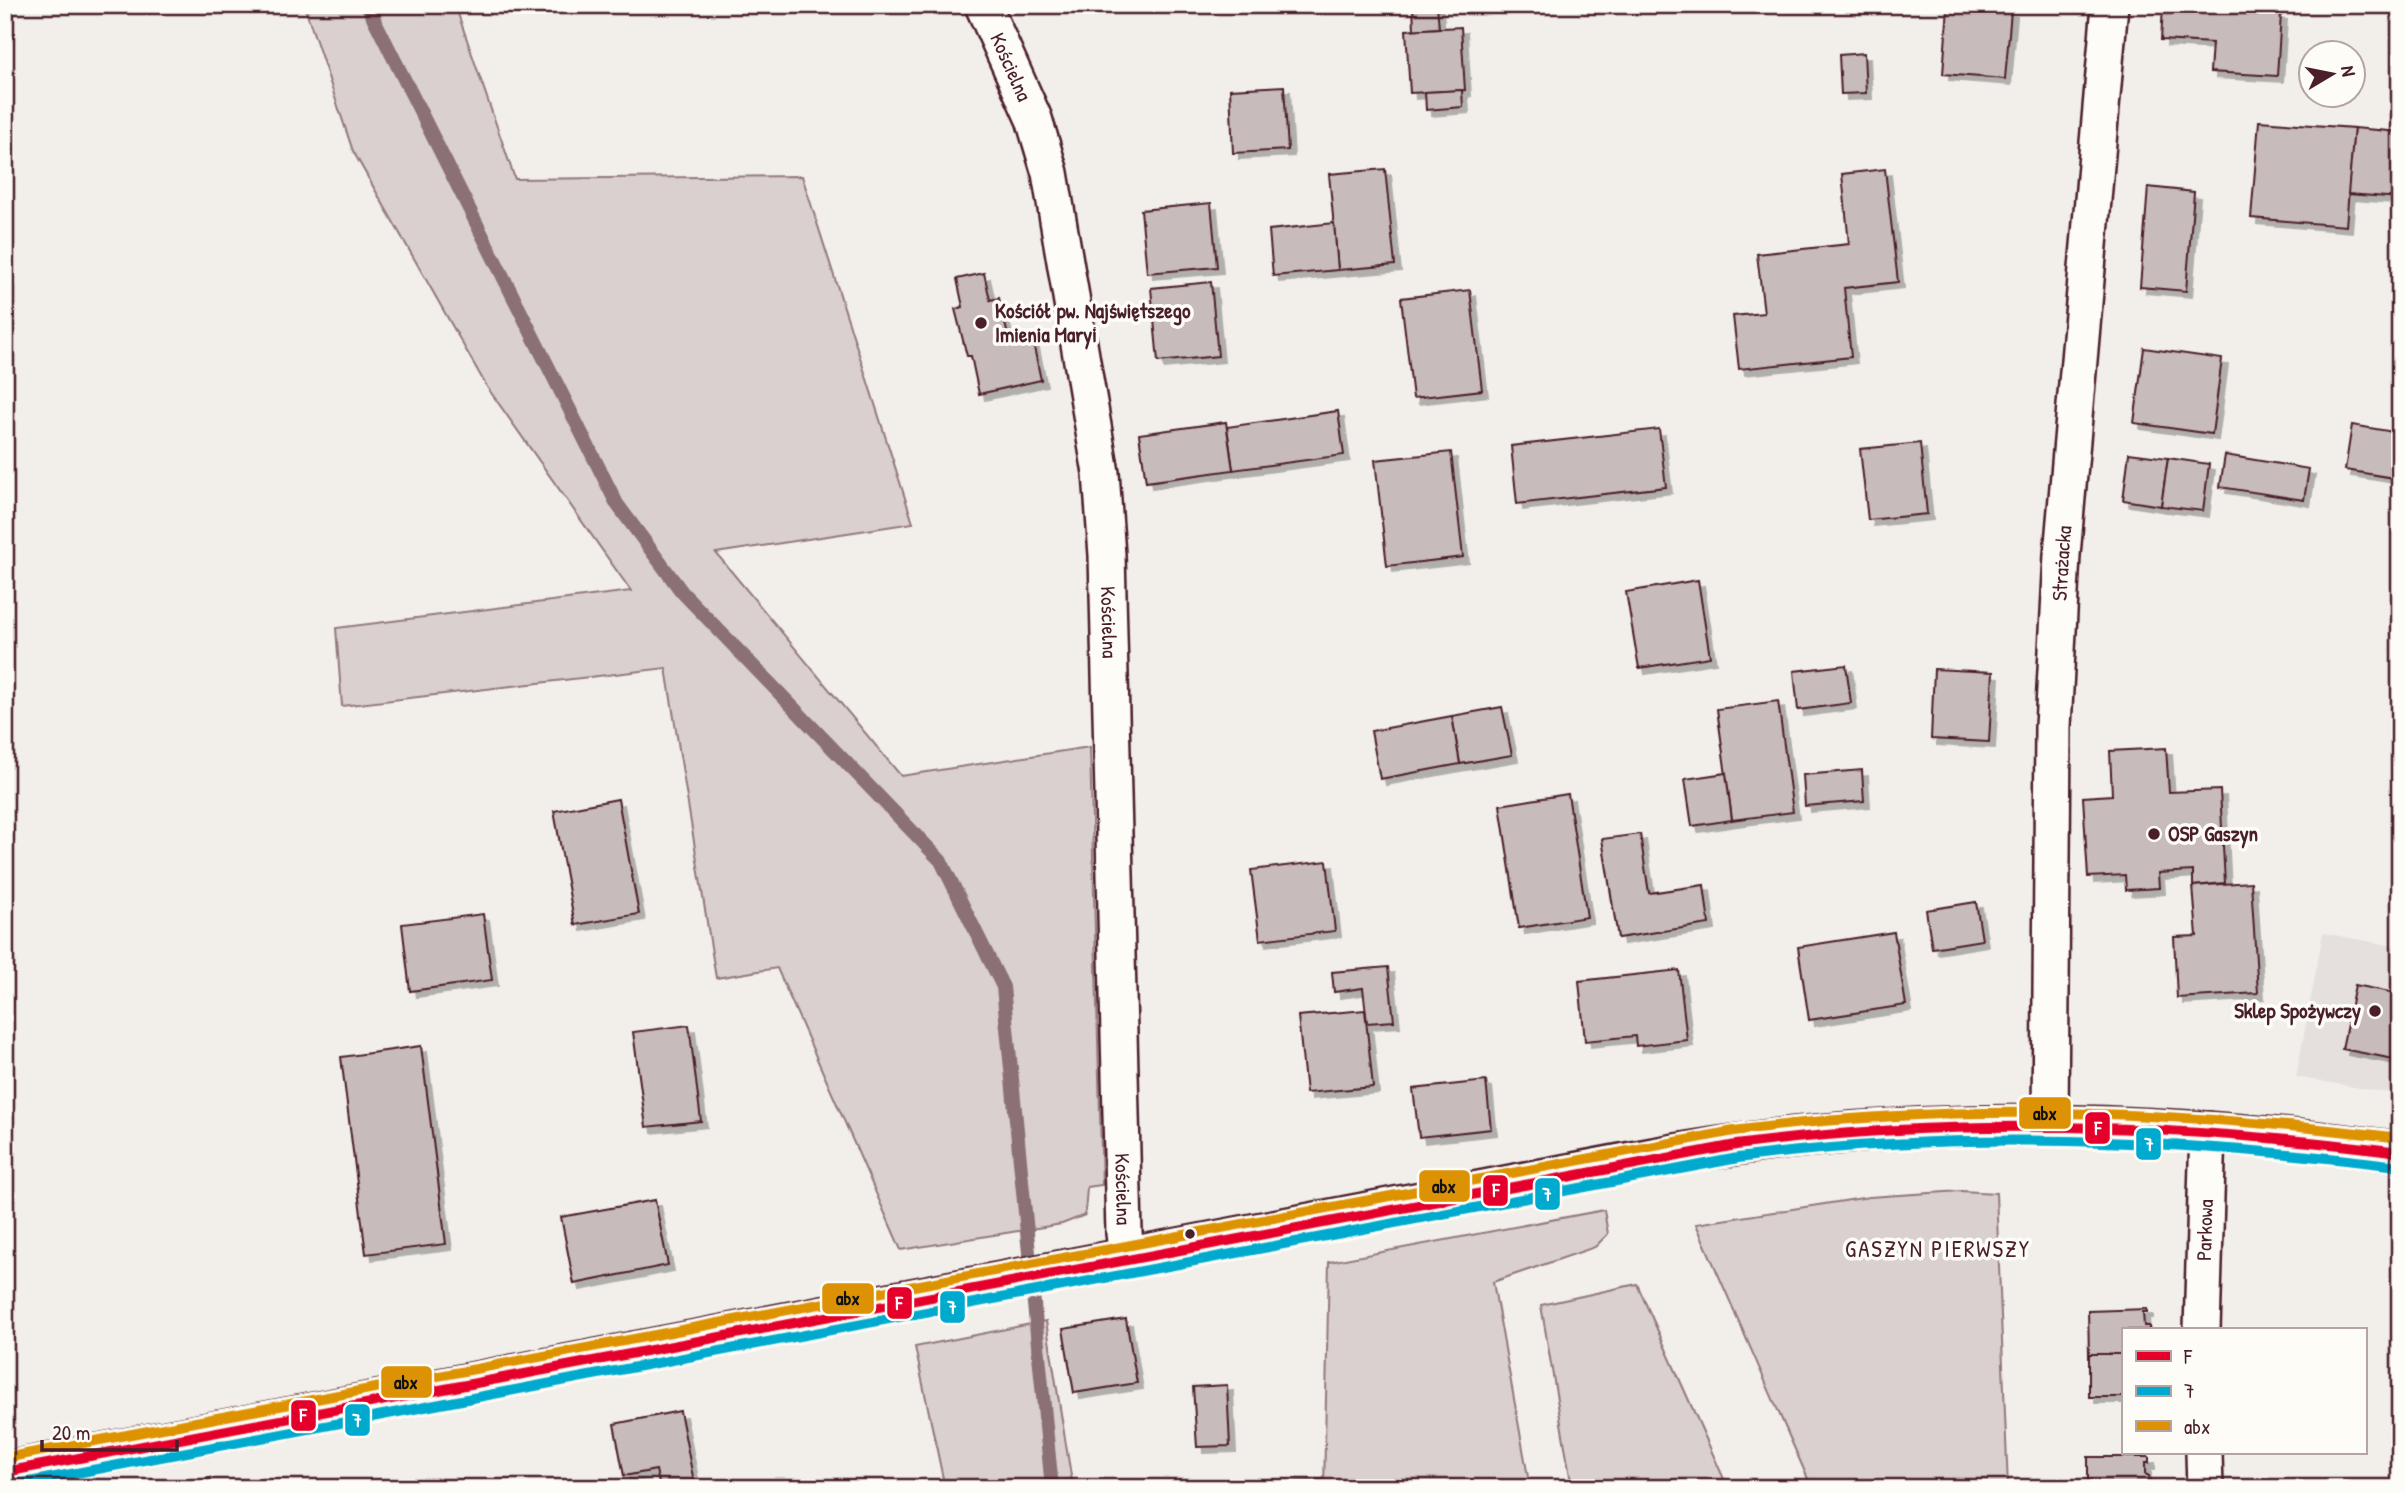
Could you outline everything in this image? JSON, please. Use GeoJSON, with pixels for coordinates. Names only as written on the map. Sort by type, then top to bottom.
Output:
{"type":"FeatureCollection","features":[{"type":"Feature","properties":{"kind":"main road"},"geometry":{"type":"LineString","coordinates":[[5,1472],[1626,1163],[1767,1141],[1925,1127],[2050,1123],[2208,1130],[2400,1152]]}},
{"type":"Feature","properties":{"kind":"street","name":"Kościelna"},"geometry":{"type":"LineString","coordinates":[[983,5],[1034,118],[1050,173],[1101,473],[1107,555],[1113,882],[1124,1233],[1127,1257]]}},
{"type":"Feature","properties":{"kind":"street","name":"Strażacka"},"geometry":{"type":"LineString","coordinates":[[2050,1123],[2054,699],[2062,555],[2109,5]]}},
{"type":"Feature","properties":{"kind":"street","name":"Parkowa"},"geometry":{"type":"LineString","coordinates":[[2202,1328],[2208,1130]]}},
{"type":"Feature","properties":{"kind":"street"},"geometry":{"type":"LineString","coordinates":[[2204,1454],[2204,1488]]}},
{"type":"Feature","properties":{"kind":"shaded area"},"geometry":{"type":"Polygon","coordinates":[[[304,5],[455,5],[515,179],[802,176],[913,523],[716,553],[901,776],[1090,747],[1102,1185],[1087,1187],[1085,1215],[1062,1224],[901,1250],[777,968],[716,978],[666,668],[342,706],[336,628],[631,591],[487,387],[353,151],[304,5]]]}},
{"type":"Feature","properties":{"kind":"shaded area"},"geometry":{"type":"Polygon","coordinates":[[[2323,933],[2400,947],[2400,1095],[2296,1077],[2323,933]]]}},
{"type":"Feature","properties":{"kind":"shaded area"},"geometry":{"type":"Polygon","coordinates":[[[1961,1191],[1996,1193],[2008,1488],[1812,1488],[1696,1224],[1869,1197],[1961,1191]]]}},
{"type":"Feature","properties":{"kind":"shaded area"},"geometry":{"type":"Polygon","coordinates":[[[1604,1210],[1608,1234],[1595,1247],[1493,1282],[1530,1488],[1324,1488],[1329,1262],[1604,1210]]]}},
{"type":"Feature","properties":{"kind":"shaded area"},"geometry":{"type":"Polygon","coordinates":[[[1637,1284],[1728,1488],[1572,1488],[1541,1305],[1637,1284]]]}},
{"type":"Feature","properties":{"kind":"shaded area"},"geometry":{"type":"Polygon","coordinates":[[[1046,1321],[1073,1488],[945,1488],[915,1347],[1046,1321]]]}},
{"type":"Feature","properties":{"kind":"shaded area"},"geometry":{"type":"Polygon","coordinates":[[[1322,1479],[1321,1488],[1213,1488],[1322,1479]]]}},
{"type":"Feature","properties":{"kind":"building"},"geometry":{"type":"Polygon","coordinates":[[[1413,5],[1437,5],[1439,28],[1414,30],[1413,5]]]}},
{"type":"Feature","properties":{"kind":"building"},"geometry":{"type":"Polygon","coordinates":[[[2190,5],[2251,5],[2251,11],[2281,14],[2277,76],[2210,72],[2212,43],[2161,40],[2163,7],[2189,9],[2190,5]]]}},
{"type":"Feature","properties":{"kind":"building"},"geometry":{"type":"Polygon","coordinates":[[[1948,7],[2011,11],[2005,79],[1943,74],[1948,7]]]}},
{"type":"Feature","properties":{"kind":"building"},"geometry":{"type":"Polygon","coordinates":[[[1461,27],[1465,90],[1410,93],[1406,30],[1461,27]]]}},
{"type":"Feature","properties":{"kind":"building"},"geometry":{"type":"Polygon","coordinates":[[[1864,53],[1866,93],[1841,94],[1839,55],[1864,53]]]}},
{"type":"Feature","properties":{"kind":"building"},"geometry":{"type":"Polygon","coordinates":[[[1284,86],[1288,150],[1233,153],[1230,89],[1284,86]]]}},
{"type":"Feature","properties":{"kind":"building"},"geometry":{"type":"Polygon","coordinates":[[[1462,90],[1463,107],[1426,110],[1425,92],[1462,90]]]}},
{"type":"Feature","properties":{"kind":"building"},"geometry":{"type":"Polygon","coordinates":[[[2259,121],[2354,128],[2346,226],[2251,218],[2259,121]]]}},
{"type":"Feature","properties":{"kind":"building"},"geometry":{"type":"Polygon","coordinates":[[[2354,128],[2400,132],[2400,198],[2348,194],[2354,128]]]}},
{"type":"Feature","properties":{"kind":"building"},"geometry":{"type":"Polygon","coordinates":[[[1385,169],[1395,265],[1338,270],[1329,174],[1385,169]]]}},
{"type":"Feature","properties":{"kind":"building"},"geometry":{"type":"Polygon","coordinates":[[[1885,169],[1898,282],[1844,288],[1851,357],[1739,369],[1733,316],[1764,313],[1757,254],[1849,244],[1842,174],[1885,169]]]}},
{"type":"Feature","properties":{"kind":"building"},"geometry":{"type":"Polygon","coordinates":[[[2148,187],[2194,192],[2186,291],[2140,287],[2148,187]]]}},
{"type":"Feature","properties":{"kind":"building"},"geometry":{"type":"Polygon","coordinates":[[[1211,203],[1217,267],[1147,273],[1141,210],[1211,203]]]}},
{"type":"Feature","properties":{"kind":"building"},"geometry":{"type":"Polygon","coordinates":[[[1334,223],[1338,270],[1273,276],[1269,230],[1334,223]]]}},
{"type":"Feature","properties":{"kind":"building","name":"Kościół pw. Najświętszego Imienia Maryi"},"geometry":{"type":"Polygon","coordinates":[[[984,273],[990,300],[999,298],[1010,344],[1032,338],[1041,380],[979,394],[971,356],[967,356],[955,309],[963,307],[957,279],[984,273]]]}},
{"type":"Feature","properties":{"kind":"building"},"geometry":{"type":"Polygon","coordinates":[[[1211,282],[1218,356],[1158,362],[1151,288],[1211,282]]]}},
{"type":"Feature","properties":{"kind":"building"},"geometry":{"type":"Polygon","coordinates":[[[1470,290],[1482,390],[1413,398],[1401,298],[1470,290]]]}},
{"type":"Feature","properties":{"kind":"building"},"geometry":{"type":"Polygon","coordinates":[[[2144,348],[2222,359],[2212,434],[2134,423],[2144,348]]]}},
{"type":"Feature","properties":{"kind":"building"},"geometry":{"type":"Polygon","coordinates":[[[1338,411],[1344,455],[1233,470],[1227,427],[1338,411]]]}},
{"type":"Feature","properties":{"kind":"building"},"geometry":{"type":"Polygon","coordinates":[[[1226,422],[1233,470],[1146,482],[1139,434],[1226,422]]]}},
{"type":"Feature","properties":{"kind":"building"},"geometry":{"type":"Polygon","coordinates":[[[2352,425],[2400,433],[2400,479],[2345,470],[2352,425]]]}},
{"type":"Feature","properties":{"kind":"building"},"geometry":{"type":"Polygon","coordinates":[[[1659,429],[1666,487],[1517,504],[1511,446],[1659,429]]]}},
{"type":"Feature","properties":{"kind":"building"},"geometry":{"type":"Polygon","coordinates":[[[1920,443],[1927,514],[1868,520],[1860,449],[1920,443]]]}},
{"type":"Feature","properties":{"kind":"building"},"geometry":{"type":"Polygon","coordinates":[[[1451,452],[1463,557],[1387,566],[1375,460],[1451,452]]]}},
{"type":"Feature","properties":{"kind":"building"},"geometry":{"type":"Polygon","coordinates":[[[2129,453],[2168,458],[2161,506],[2123,500],[2129,453]]]}},
{"type":"Feature","properties":{"kind":"building"},"geometry":{"type":"Polygon","coordinates":[[[2225,455],[2309,469],[2304,500],[2220,487],[2225,455]]]}},
{"type":"Feature","properties":{"kind":"building"},"geometry":{"type":"Polygon","coordinates":[[[2168,458],[2209,464],[2203,511],[2161,506],[2168,458]]]}},
{"type":"Feature","properties":{"kind":"building"},"geometry":{"type":"Polygon","coordinates":[[[1698,580],[1710,657],[1639,668],[1626,592],[1698,580]]]}},
{"type":"Feature","properties":{"kind":"building"},"geometry":{"type":"Polygon","coordinates":[[[1846,665],[1851,703],[1798,710],[1794,671],[1846,665]]]}},
{"type":"Feature","properties":{"kind":"building"},"geometry":{"type":"Polygon","coordinates":[[[1934,669],[1993,672],[1989,742],[1931,739],[1934,669]]]}},
{"type":"Feature","properties":{"kind":"building"},"geometry":{"type":"Polygon","coordinates":[[[1778,701],[1793,812],[1732,820],[1717,709],[1778,701]]]}},
{"type":"Feature","properties":{"kind":"building"},"geometry":{"type":"Polygon","coordinates":[[[1502,707],[1512,755],[1460,764],[1452,716],[1502,707]]]}},
{"type":"Feature","properties":{"kind":"building"},"geometry":{"type":"Polygon","coordinates":[[[1452,716],[1460,764],[1380,779],[1371,731],[1452,716]]]}},
{"type":"Feature","properties":{"kind":"building","name":"OSP Gaszyn"},"geometry":{"type":"Polygon","coordinates":[[[2166,748],[2169,792],[2220,790],[2225,883],[2193,886],[2193,871],[2158,873],[2159,888],[2126,890],[2125,875],[2088,877],[2083,797],[2112,795],[2110,751],[2166,748]]]}},
{"type":"Feature","properties":{"kind":"building"},"geometry":{"type":"Polygon","coordinates":[[[1862,770],[1864,801],[1805,806],[1803,775],[1862,770]]]}},
{"type":"Feature","properties":{"kind":"building"},"geometry":{"type":"Polygon","coordinates":[[[1726,773],[1732,820],[1692,826],[1685,779],[1726,773]]]}},
{"type":"Feature","properties":{"kind":"building"},"geometry":{"type":"Polygon","coordinates":[[[1568,794],[1587,917],[1519,928],[1500,805],[1568,794]]]}},
{"type":"Feature","properties":{"kind":"building"},"geometry":{"type":"Polygon","coordinates":[[[618,799],[639,914],[575,925],[554,811],[618,799]]]}},
{"type":"Feature","properties":{"kind":"building"},"geometry":{"type":"Polygon","coordinates":[[[1640,834],[1649,893],[1704,885],[1709,924],[1618,938],[1602,839],[1640,834]]]}},
{"type":"Feature","properties":{"kind":"building"},"geometry":{"type":"Polygon","coordinates":[[[1327,861],[1335,931],[1260,940],[1251,870],[1327,861]]]}},
{"type":"Feature","properties":{"kind":"building"},"geometry":{"type":"Polygon","coordinates":[[[2251,882],[2258,993],[2177,998],[2174,937],[2197,936],[2193,886],[2251,882]]]}},
{"type":"Feature","properties":{"kind":"building"},"geometry":{"type":"Polygon","coordinates":[[[1976,902],[1982,940],[1932,948],[1926,910],[1976,902]]]}},
{"type":"Feature","properties":{"kind":"building"},"geometry":{"type":"Polygon","coordinates":[[[483,914],[492,980],[410,991],[402,924],[483,914]]]}},
{"type":"Feature","properties":{"kind":"building"},"geometry":{"type":"Polygon","coordinates":[[[1894,932],[1906,1005],[1809,1020],[1798,947],[1894,932]]]}},
{"type":"Feature","properties":{"kind":"building"},"geometry":{"type":"Polygon","coordinates":[[[1388,967],[1394,1021],[1367,1023],[1363,988],[1334,992],[1332,972],[1388,967]]]}},
{"type":"Feature","properties":{"kind":"building"},"geometry":{"type":"Polygon","coordinates":[[[1679,970],[1687,1040],[1636,1046],[1635,1036],[1585,1041],[1579,981],[1679,970]]]}},
{"type":"Feature","properties":{"kind":"building","name":"Sklep Spożywczy"},"geometry":{"type":"Polygon","coordinates":[[[2355,985],[2400,994],[2400,1028],[2394,1059],[2342,1049],[2355,985]]]}},
{"type":"Feature","properties":{"kind":"building"},"geometry":{"type":"Polygon","coordinates":[[[1365,1010],[1373,1087],[1306,1093],[1298,1016],[1365,1010]]]}},
{"type":"Feature","properties":{"kind":"building"},"geometry":{"type":"Polygon","coordinates":[[[689,1025],[701,1121],[646,1127],[633,1032],[689,1025]]]}},
{"type":"Feature","properties":{"kind":"building"},"geometry":{"type":"Polygon","coordinates":[[[421,1046],[446,1244],[366,1254],[341,1057],[421,1046]]]}},
{"type":"Feature","properties":{"kind":"building"},"geometry":{"type":"Polygon","coordinates":[[[1486,1081],[1491,1129],[1419,1137],[1413,1089],[1486,1081]]]}},
{"type":"Feature","properties":{"kind":"building"},"geometry":{"type":"Polygon","coordinates":[[[655,1200],[668,1265],[574,1284],[561,1217],[655,1200]]]}},
{"type":"Feature","properties":{"kind":"building"},"geometry":{"type":"Polygon","coordinates":[[[2147,1309],[2147,1312],[2143,1312],[2144,1326],[2149,1328],[2122,1328],[2122,1354],[2089,1354],[2088,1311],[2147,1309]]]}},
{"type":"Feature","properties":{"kind":"building"},"geometry":{"type":"Polygon","coordinates":[[[1126,1319],[1137,1383],[1074,1393],[1063,1329],[1126,1319]]]}},
{"type":"Feature","properties":{"kind":"building"},"geometry":{"type":"Polygon","coordinates":[[[2089,1354],[2122,1354],[2122,1397],[2089,1397],[2089,1354]]]}},
{"type":"Feature","properties":{"kind":"building"},"geometry":{"type":"Polygon","coordinates":[[[1227,1385],[1230,1446],[1197,1447],[1193,1387],[1227,1385]]]}},
{"type":"Feature","properties":{"kind":"building"},"geometry":{"type":"Polygon","coordinates":[[[680,1411],[694,1482],[660,1488],[656,1470],[624,1476],[614,1424],[680,1411]]]}},
{"type":"Feature","properties":{"kind":"building"},"geometry":{"type":"Polygon","coordinates":[[[2088,1457],[2149,1457],[2149,1463],[2145,1463],[2145,1474],[2149,1476],[2150,1488],[2088,1488],[2088,1457]]]}},
{"type":"Feature","properties":{"kind":"building"},"geometry":{"type":"Polygon","coordinates":[[[799,1480],[800,1488],[760,1488],[799,1480]]]}},
{"type":"Feature","properties":{"kind":"waterway"},"geometry":{"type":"LineString","coordinates":[[367,5],[617,504],[682,592],[941,861],[1003,987],[1052,1488]]}},
{"type":"Feature","properties":{"kind":"transit line","name":"abx"},"geometry":{"type":"LineString","coordinates":[[5,1458],[1734,1131],[1900,1116],[2067,1113],[2234,1121],[2400,1138]]}},
{"type":"Feature","properties":{"kind":"transit line","name":"F"},"geometry":{"type":"LineString","coordinates":[[5,1472],[1736,1145],[1902,1130],[2068,1127],[2234,1135],[2400,1152]]}},
{"type":"Feature","properties":{"kind":"transit line","name":"7"},"geometry":{"type":"LineString","coordinates":[[8,1486],[1738,1158],[1903,1143],[2068,1141],[2233,1149],[2398,1166]]}},
{"type":"Feature","properties":{"kind":"place","name":"Kościół pw. Najświętszego Imienia Maryi"},"geometry":{"type":"Point","coordinates":[981,323]}},
{"type":"Feature","properties":{"kind":"place","name":"OSP Gaszyn"},"geometry":{"type":"Point","coordinates":[2154,834]}},
{"type":"Feature","properties":{"kind":"place","name":"Sklep Spożywczy"},"geometry":{"type":"Point","coordinates":[2375,1011]}},
{"type":"Feature","properties":{"kind":"district","name":"GASZYN PIERWSZY"},"geometry":{"type":"Point","coordinates":[1938,1249]}}]}
